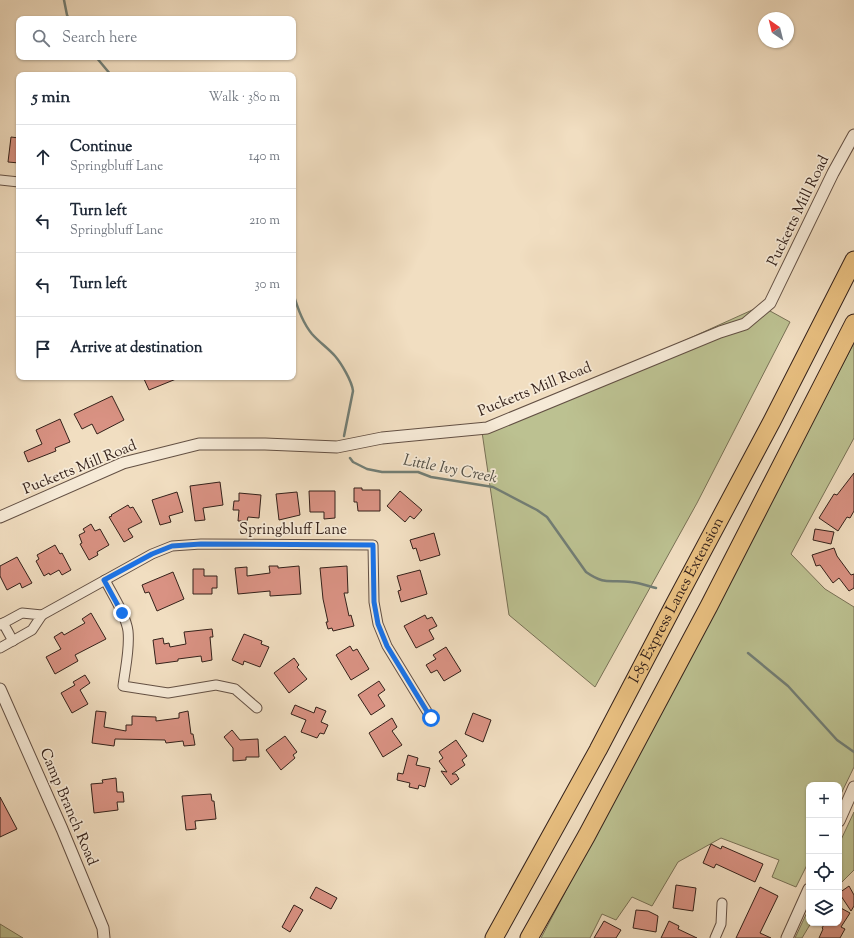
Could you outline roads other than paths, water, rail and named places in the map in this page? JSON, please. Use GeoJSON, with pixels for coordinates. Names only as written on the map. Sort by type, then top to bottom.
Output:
{"type":"FeatureCollection","features":[{"type":"Feature","properties":{"kind":"highway","name":"I-85 Express Lanes Extension"},"geometry":{"type":"LineString","coordinates":[[494,938],[598,750],[772,421],[854,260]]}},
{"type":"Feature","properties":{"kind":"highway","name":"I-85 Express Lanes Extension"},"geometry":{"type":"LineString","coordinates":[[533,934],[709,606],[854,323]]}},
{"type":"Feature","properties":{"kind":"street","name":"Pucketts Mill Road"},"geometry":{"type":"LineString","coordinates":[[0,517],[124,463],[199,444],[265,444],[337,447],[382,438],[487,428],[713,335],[746,324],[770,303],[833,173],[854,135]]}},
{"type":"Feature","properties":{"kind":"street"},"geometry":{"type":"LineString","coordinates":[[0,180],[16,182]]}},
{"type":"Feature","properties":{"kind":"street","name":"Springbluff Lane"},"geometry":{"type":"LineString","coordinates":[[0,648],[32,630],[42,615],[152,554],[172,546],[201,544],[373,545],[374,602],[378,624],[387,646],[431,718]]}},
{"type":"Feature","properties":{"kind":"street"},"geometry":{"type":"LineString","coordinates":[[104,580],[122,613],[128,630],[128,650],[123,686],[168,693],[216,685],[235,689],[257,708]]}},
{"type":"Feature","properties":{"kind":"street"},"geometry":{"type":"LineString","coordinates":[[13,641],[2,624],[22,613],[42,615]]}},
{"type":"Feature","properties":{"kind":"street","name":"Camp Branch Road"},"geometry":{"type":"LineString","coordinates":[[0,689],[62,829],[103,928],[104,938]]}},
{"type":"Feature","properties":{"kind":"street"},"geometry":{"type":"LineString","coordinates":[[840,818],[854,787]]}},
{"type":"Feature","properties":{"kind":"street"},"geometry":{"type":"LineString","coordinates":[[787,938],[809,890]]}},
{"type":"Feature","properties":{"kind":"street"},"geometry":{"type":"LineString","coordinates":[[715,938],[721,924],[722,903]]}},
{"type":"Feature","properties":{"kind":"waterway","name":"Little Ivy Creek"},"geometry":{"type":"LineString","coordinates":[[64,0],[68,16]]}},
{"type":"Feature","properties":{"kind":"waterway","name":"Little Ivy Creek"},"geometry":{"type":"LineString","coordinates":[[98,60],[108,72]]}},
{"type":"Feature","properties":{"kind":"waterway","name":"Little Ivy Creek"},"geometry":{"type":"LineString","coordinates":[[296,303],[308,329],[335,356],[351,382],[353,391],[344,436]]}},
{"type":"Feature","properties":{"kind":"waterway","name":"Little Ivy Creek"},"geometry":{"type":"LineString","coordinates":[[350,458],[353,462],[367,469],[382,472],[418,472],[431,477],[493,487],[537,510],[547,517],[586,572],[603,581],[634,582],[656,588]]}},
{"type":"Feature","properties":{"kind":"waterway","name":"Little Ivy Creek"},"geometry":{"type":"LineString","coordinates":[[748,653],[788,686],[837,740],[854,752]]}}]}
